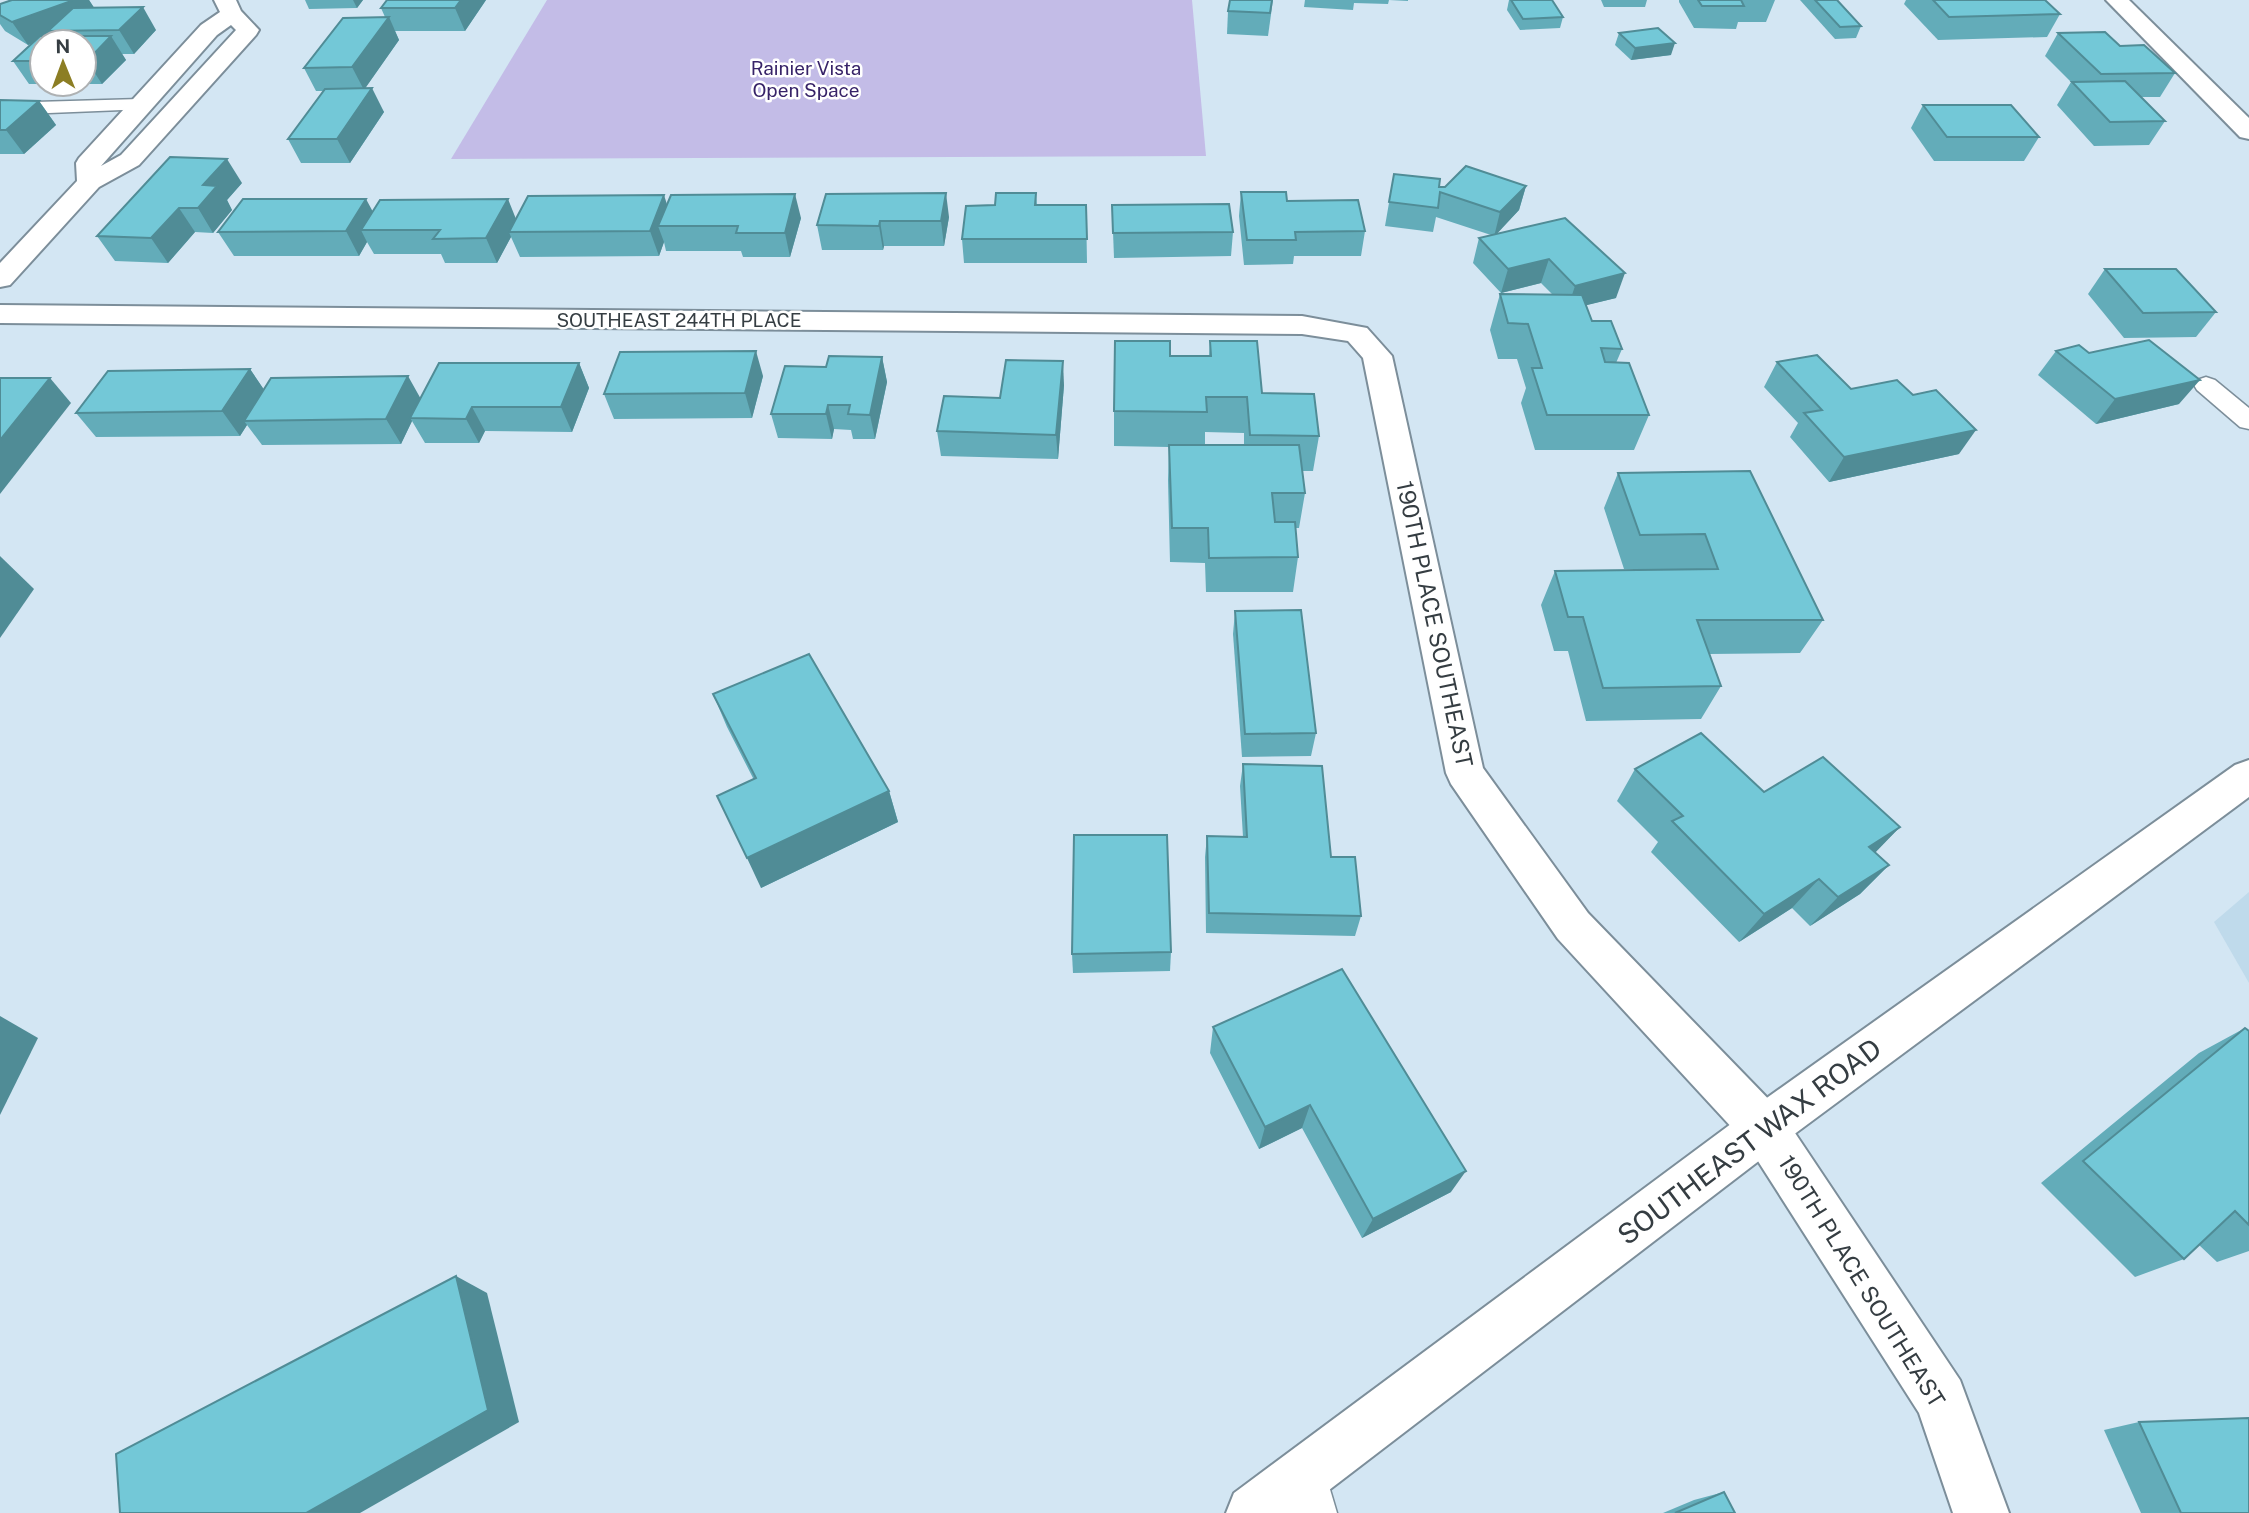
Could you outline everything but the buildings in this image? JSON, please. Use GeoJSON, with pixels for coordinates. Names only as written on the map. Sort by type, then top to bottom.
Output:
{"type":"FeatureCollection","features":[{"type":"Feature","properties":{"kind":"street"},"geometry":{"type":"LineString","coordinates":[[2116,0],[2249,132]]}},
{"type":"Feature","properties":{"kind":"street"},"geometry":{"type":"LineString","coordinates":[[0,279],[90,182],[130,160],[248,30],[228,7],[88,163],[90,182]]}},
{"type":"Feature","properties":{"kind":"street","name":"SOUTHEAST 244TH PLACE"},"geometry":{"type":"LineString","coordinates":[[0,314],[1302,325],[1357,334]]}},
{"type":"Feature","properties":{"kind":"street","name":"190TH PLACE SOUTHEAST"},"geometry":{"type":"LineString","coordinates":[[1357,334],[1377,356],[1465,773],[1573,926],[1764,1128],[1941,1399],[1981,1513]]}},
{"type":"Feature","properties":{"kind":"street","name":"SOUTHEAST WAX ROAD"},"geometry":{"type":"LineString","coordinates":[[1254,1513],[1309,1494],[1764,1128],[2249,776]]}},
{"type":"Feature","properties":{"kind":"lane"},"geometry":{"type":"LineString","coordinates":[[0,109],[140,105]]}},
{"type":"Feature","properties":{"kind":"lane"},"geometry":{"type":"LineString","coordinates":[[2206,385],[2249,421]]}},
{"type":"Feature","properties":{"kind":"shaded area"},"geometry":{"type":"Polygon","coordinates":[[[2249,892],[2249,983],[2214,922],[2249,892]]]}},
{"type":"Feature","properties":{"kind":"green space","name":"Rainier Vista Open Space"},"geometry":{"type":"Polygon","coordinates":[[[547,0],[1192,0],[1206,156],[451,159],[547,0]]]}}]}
